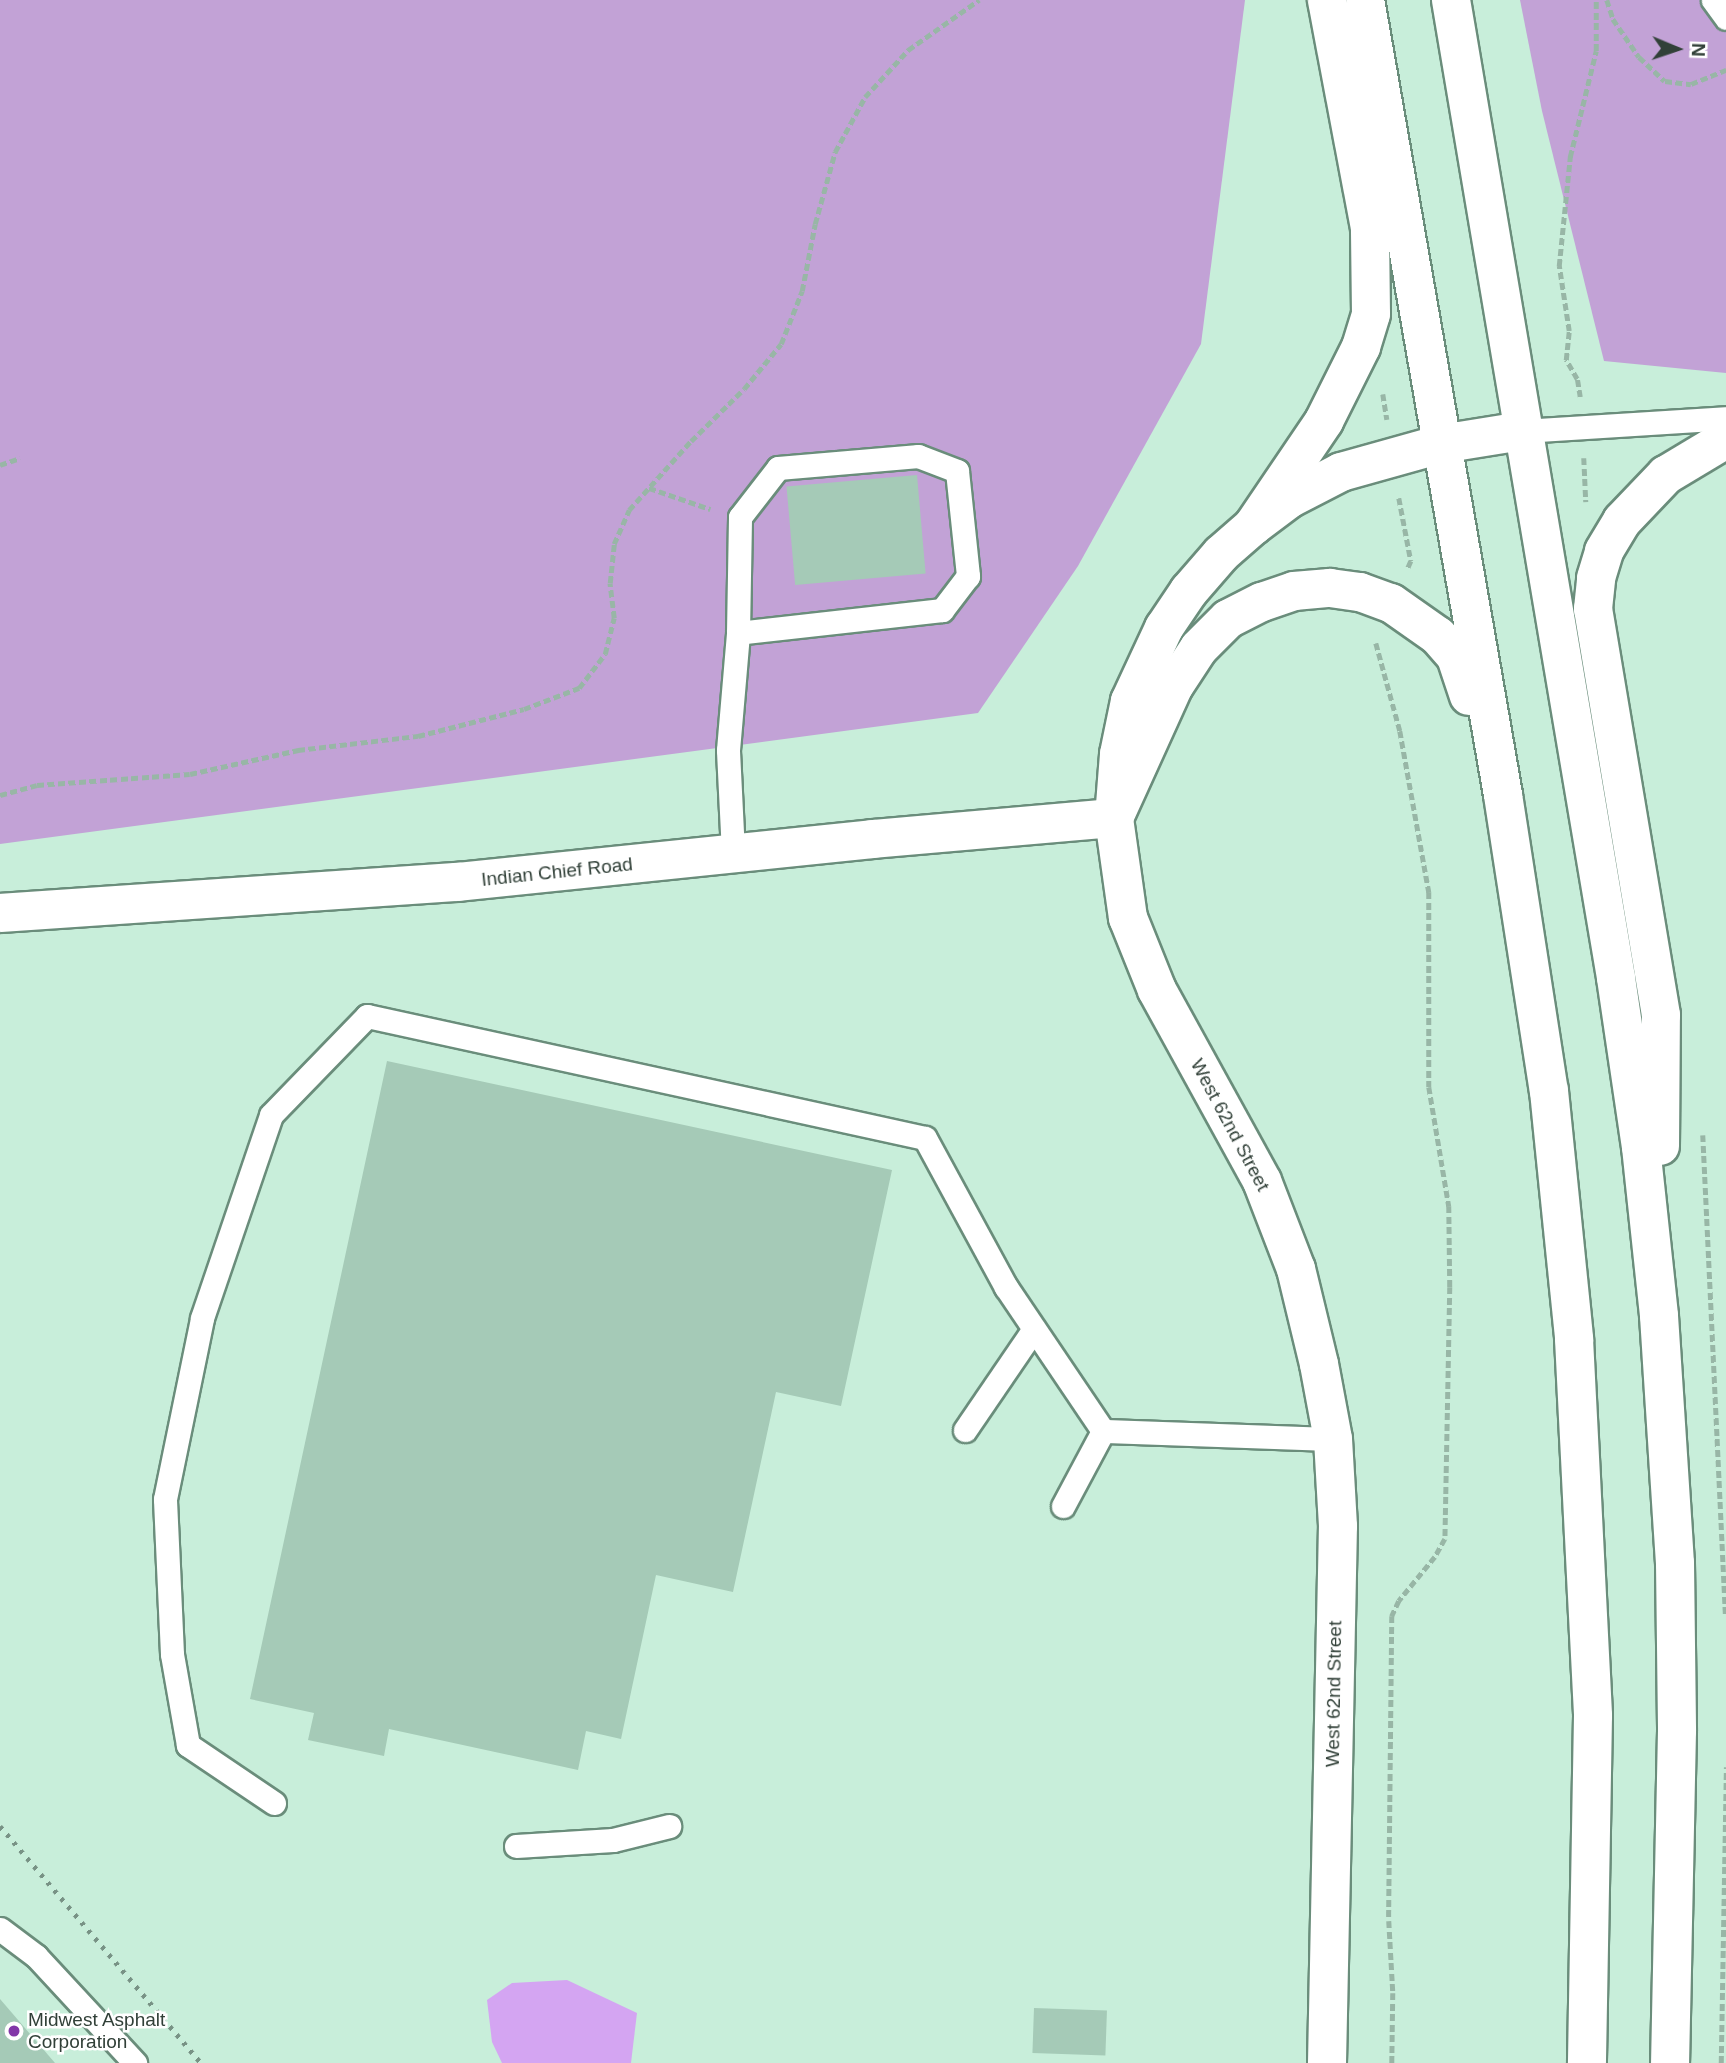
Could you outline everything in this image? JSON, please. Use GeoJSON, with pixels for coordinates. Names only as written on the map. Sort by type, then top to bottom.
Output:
{"type":"FeatureCollection","features":[{"type":"Feature","properties":{"kind":"main road"},"geometry":{"type":"LineString","coordinates":[[1253,526],[1324,421],[1361,347],[1371,314],[1370,228],[1327,0]]}},
{"type":"Feature","properties":{"kind":"main road"},"geometry":{"type":"LineString","coordinates":[[1365,0],[1503,795],[1549,1091],[1574,1339],[1593,1716],[1587,2063]]}},
{"type":"Feature","properties":{"kind":"main road"},"geometry":{"type":"LineString","coordinates":[[1451,0],[1515,366],[1522,431],[1539,510],[1641,1147],[1659,1317],[1675,1563],[1677,1731],[1670,2063]]}},
{"type":"Feature","properties":{"kind":"main road","name":"West 62nd Street"},"geometry":{"type":"LineString","coordinates":[[1327,2063],[1338,1526],[1333,1439],[1296,1269],[1262,1181],[1157,990],[1128,918],[1114,818],[1119,754],[1130,701],[1164,628],[1189,591],[1221,554],[1253,526],[1289,499],[1341,472],[1441,444],[1522,431]]}},
{"type":"Feature","properties":{"kind":"main road"},"geometry":{"type":"LineString","coordinates":[[1659,1317],[1661,1015],[1593,608],[1596,578],[1604,551],[1622,521],[1666,475],[1726,439]]}},
{"type":"Feature","properties":{"kind":"main road"},"geometry":{"type":"LineString","coordinates":[[1114,818],[1174,686],[1199,648],[1228,619],[1262,602],[1294,591],[1329,588],[1360,592],[1391,603],[1438,636],[1456,657],[1503,795]]}},
{"type":"Feature","properties":{"kind":"main road","name":"Indian Chief Road"},"geometry":{"type":"LineString","coordinates":[[0,913],[458,882],[733,853],[1114,818]]}},
{"type":"Feature","properties":{"kind":"lane"},"geometry":{"type":"LineString","coordinates":[[1713,0],[1726,18]]}},
{"type":"Feature","properties":{"kind":"lane"},"geometry":{"type":"LineString","coordinates":[[1522,431],[1726,418]]}},
{"type":"Feature","properties":{"kind":"lane"},"geometry":{"type":"LineString","coordinates":[[733,853],[728,750],[738,633],[740,517],[778,468],[918,456],[957,471],[968,576],[942,610],[738,633]]}},
{"type":"Feature","properties":{"kind":"lane"},"geometry":{"type":"LineString","coordinates":[[274,1803],[188,1745],[172,1654],[165,1499],[202,1318],[271,1115],[367,1016],[925,1138],[1006,1287],[1103,1431]]}},
{"type":"Feature","properties":{"kind":"lane"},"geometry":{"type":"LineString","coordinates":[[965,1430],[1034,1329]]}},
{"type":"Feature","properties":{"kind":"lane"},"geometry":{"type":"LineString","coordinates":[[1103,1431],[1333,1439]]}},
{"type":"Feature","properties":{"kind":"lane"},"geometry":{"type":"LineString","coordinates":[[1063,1506],[1103,1431]]}},
{"type":"Feature","properties":{"kind":"lane"},"geometry":{"type":"LineString","coordinates":[[516,1846],[613,1840],[669,1826]]}},
{"type":"Feature","properties":{"kind":"lane"},"geometry":{"type":"LineString","coordinates":[[0,1929],[36,1956],[135,2063]]}},
{"type":"Feature","properties":{"kind":"path"},"geometry":{"type":"LineString","coordinates":[[0,795],[37,785],[190,774],[298,750],[418,736],[524,709],[579,688],[605,654],[614,618],[610,583],[614,544],[629,510],[744,389],[781,344],[803,290],[816,224],[835,152],[865,97],[908,50],[979,0]]}},
{"type":"Feature","properties":{"kind":"path"},"geometry":{"type":"LineString","coordinates":[[1577,379],[1566,360],[1569,331],[1559,266],[1570,157],[1596,51],[1596,0]]}},
{"type":"Feature","properties":{"kind":"path"},"geometry":{"type":"LineString","coordinates":[[1607,0],[1614,19],[1639,57],[1665,81],[1691,85],[1726,71]]}},
{"type":"Feature","properties":{"kind":"path"},"geometry":{"type":"LineString","coordinates":[[1555,362],[1566,360]]}},
{"type":"Feature","properties":{"kind":"path"},"geometry":{"type":"LineString","coordinates":[[0,464],[20,458]]}},
{"type":"Feature","properties":{"kind":"path"},"geometry":{"type":"LineString","coordinates":[[649,488],[672,498],[740,517]]}},
{"type":"Feature","properties":{"kind":"path"},"geometry":{"type":"LineString","coordinates":[[1398,494],[1411,561],[1406,572]]}},
{"type":"Feature","properties":{"kind":"path"},"geometry":{"type":"LineString","coordinates":[[1378,632],[1376,642],[1400,731],[1429,892],[1429,1087],[1449,1206],[1450,1287],[1445,1539],[1435,1557],[1399,1601],[1392,1616],[1389,1922],[1394,1993],[1392,2063]]}},
{"type":"Feature","properties":{"kind":"path"},"geometry":{"type":"LineString","coordinates":[[1721,2063],[1726,1768]]}},
{"type":"Feature","properties":{"kind":"shaded area"},"geometry":{"type":"Polygon","coordinates":[[[0,0],[1245,0],[1201,344],[1078,566],[978,713],[0,844],[0,0]]]}},
{"type":"Feature","properties":{"kind":"shaded area"},"geometry":{"type":"Polygon","coordinates":[[[1520,0],[1726,0],[1726,373],[1604,361],[1542,111],[1520,0]]]}},
{"type":"Feature","properties":{"kind":"shaded area"},"geometry":{"type":"Polygon","coordinates":[[[567,1980],[637,2013],[631,2063],[502,2063],[492,2042],[487,2000],[512,1983],[567,1980]]]}},
{"type":"Feature","properties":{"kind":"building"},"geometry":{"type":"Polygon","coordinates":[[[917,475],[926,574],[795,585],[786,486],[917,475]]]}},
{"type":"Feature","properties":{"kind":"building"},"geometry":{"type":"Polygon","coordinates":[[[387,1061],[892,1170],[841,1406],[776,1392],[733,1592],[656,1575],[621,1739],[586,1731],[578,1770],[389,1729],[384,1756],[308,1740],[314,1713],[250,1699],[387,1061]]]}},
{"type":"Feature","properties":{"kind":"building","name":"Midwest Asphalt Corporation"},"geometry":{"type":"Polygon","coordinates":[[[0,1999],[55,2063],[0,2063],[0,1999]]]}},
{"type":"Feature","properties":{"kind":"building"},"geometry":{"type":"Polygon","coordinates":[[[1034,2008],[1107,2011],[1105,2056],[1032,2053],[1034,2008]]]}},
{"type":"Feature","properties":{"kind":"railway"},"geometry":{"type":"LineString","coordinates":[[0,1826],[201,2063]]}},
{"type":"Feature","properties":{"kind":"place","name":"Midwest Asphalt Corporation"},"geometry":{"type":"Point","coordinates":[14,2031]}}]}
